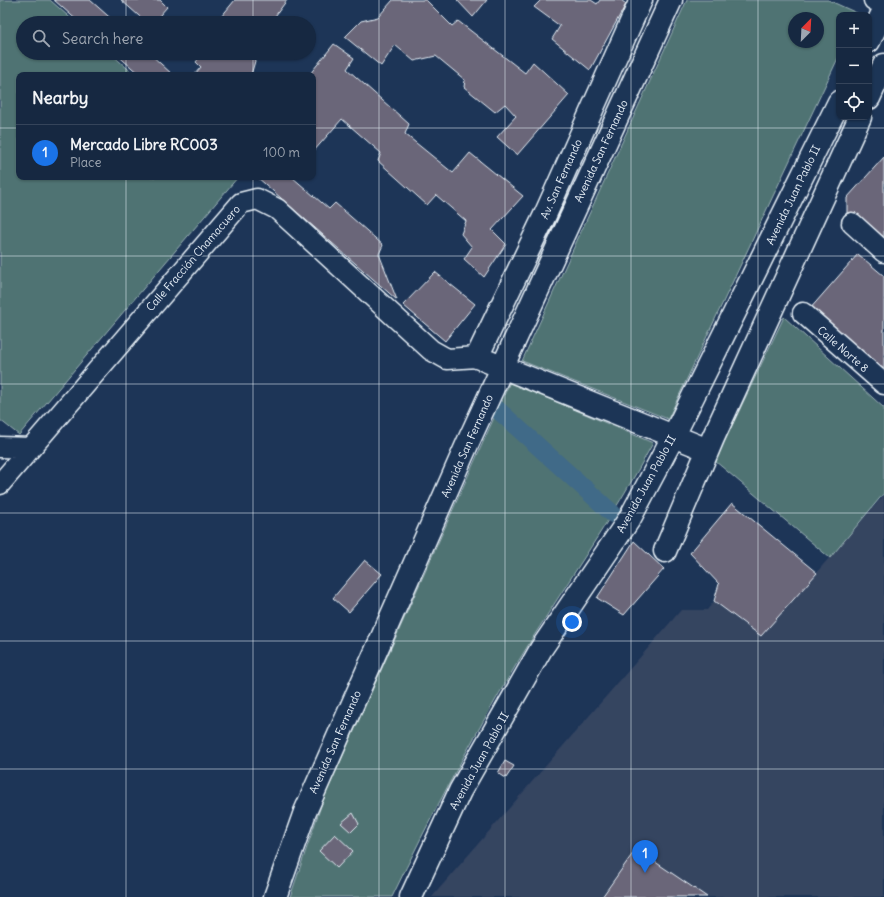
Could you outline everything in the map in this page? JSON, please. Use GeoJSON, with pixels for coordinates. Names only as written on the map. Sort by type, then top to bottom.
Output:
{"type":"FeatureCollection","features":[{"type":"Feature","properties":{"kind":"street","name":"Av. San Fernando"},"geometry":{"type":"LineString","coordinates":[[477,357],[545,215],[641,0]]}},
{"type":"Feature","properties":{"kind":"street","name":"Avenida San Fernando"},"geometry":{"type":"LineString","coordinates":[[275,897],[304,812],[502,368],[670,0]]}},
{"type":"Feature","properties":{"kind":"street"},"geometry":{"type":"LineString","coordinates":[[874,0],[884,4]]}},
{"type":"Feature","properties":{"kind":"street"},"geometry":{"type":"LineString","coordinates":[[872,35],[884,10]]}},
{"type":"Feature","properties":{"kind":"street"},"geometry":{"type":"LineString","coordinates":[[872,91],[884,65]]}},
{"type":"Feature","properties":{"kind":"street","name":"Avenida Juan Pablo II"},"geometry":{"type":"LineString","coordinates":[[411,897],[460,791],[541,649],[630,518],[673,437],[836,108]]}},
{"type":"Feature","properties":{"kind":"street"},"geometry":{"type":"LineString","coordinates":[[665,551],[708,450],[859,120]]}},
{"type":"Feature","properties":{"kind":"street","name":"Calle Fracción Chamacuero"},"geometry":{"type":"LineString","coordinates":[[0,484],[241,202],[257,199],[277,209],[431,350],[447,359],[477,357]]}},
{"type":"Feature","properties":{"kind":"street"},"geometry":{"type":"LineString","coordinates":[[852,223],[884,252]]}},
{"type":"Feature","properties":{"kind":"street","name":"Calle Norte 8"},"geometry":{"type":"LineString","coordinates":[[803,313],[884,384]]}},
{"type":"Feature","properties":{"kind":"street"},"geometry":{"type":"LineString","coordinates":[[477,357],[708,450]]}},
{"type":"Feature","properties":{"kind":"street"},"geometry":{"type":"LineString","coordinates":[[0,447],[31,448]]}},
{"type":"Feature","properties":{"kind":"shaded area"},"geometry":{"type":"Polygon","coordinates":[[[884,495],[884,897],[432,897],[681,610],[707,610],[714,601],[761,636],[884,495]]]}},
{"type":"Feature","properties":{"kind":"green space"},"geometry":{"type":"Polygon","coordinates":[[[0,0],[50,0],[68,16],[16,16],[16,60],[118,60],[132,72],[16,72],[16,180],[235,180],[19,435],[0,420],[0,0]]]}},
{"type":"Feature","properties":{"kind":"green space"},"geometry":{"type":"Polygon","coordinates":[[[687,0],[828,0],[855,12],[836,12],[836,62],[668,419],[522,361],[687,0]]]}},
{"type":"Feature","properties":{"kind":"green space"},"geometry":{"type":"Polygon","coordinates":[[[784,317],[884,408],[884,493],[830,558],[715,461],[784,317]]]}},
{"type":"Feature","properties":{"kind":"green space"},"geometry":{"type":"Polygon","coordinates":[[[510,382],[653,443],[621,500],[499,693],[451,780],[392,897],[290,897],[323,800],[510,382]]]}},
{"type":"Feature","properties":{"kind":"building"},"geometry":{"type":"Polygon","coordinates":[[[54,0],[90,0],[108,16],[72,16],[54,0]]]}},
{"type":"Feature","properties":{"kind":"building"},"geometry":{"type":"Polygon","coordinates":[[[121,0],[160,0],[167,7],[159,16],[139,16],[121,0]]]}},
{"type":"Feature","properties":{"kind":"building"},"geometry":{"type":"Polygon","coordinates":[[[235,0],[287,0],[275,16],[222,16],[235,0]]]}},
{"type":"Feature","properties":{"kind":"building"},"geometry":{"type":"Polygon","coordinates":[[[393,0],[426,0],[452,26],[458,21],[525,73],[533,62],[569,95],[517,155],[497,137],[516,116],[505,104],[495,112],[464,87],[465,80],[436,56],[414,61],[395,45],[381,66],[345,37],[361,21],[378,17],[393,0]]]}},
{"type":"Feature","properties":{"kind":"building"},"geometry":{"type":"Polygon","coordinates":[[[457,0],[487,0],[473,17],[457,0]]]}},
{"type":"Feature","properties":{"kind":"building"},"geometry":{"type":"Polygon","coordinates":[[[541,0],[591,0],[597,4],[600,0],[621,0],[626,4],[590,70],[552,39],[560,26],[534,7],[541,0]]]}},
{"type":"Feature","properties":{"kind":"building"},"geometry":{"type":"Polygon","coordinates":[[[334,44],[354,58],[347,69],[409,124],[405,134],[453,173],[470,153],[523,196],[492,230],[506,244],[484,277],[464,259],[472,247],[461,234],[466,221],[436,195],[427,205],[378,161],[381,153],[342,119],[316,149],[316,72],[311,72],[334,44]]]}},
{"type":"Feature","properties":{"kind":"building"},"geometry":{"type":"Polygon","coordinates":[[[123,60],[157,60],[170,72],[137,72],[123,60]]]}},
{"type":"Feature","properties":{"kind":"building"},"geometry":{"type":"Polygon","coordinates":[[[198,60],[255,61],[252,72],[197,72],[201,67],[196,62],[198,60]]]}},
{"type":"Feature","properties":{"kind":"building"},"geometry":{"type":"Polygon","coordinates":[[[884,157],[884,249],[847,214],[847,198],[884,157]]]}},
{"type":"Feature","properties":{"kind":"building"},"geometry":{"type":"Polygon","coordinates":[[[260,180],[295,180],[329,209],[335,203],[383,245],[379,254],[397,300],[260,180]]]}},
{"type":"Feature","properties":{"kind":"building"},"geometry":{"type":"Polygon","coordinates":[[[858,254],[884,276],[884,379],[809,310],[858,254]]]}},
{"type":"Feature","properties":{"kind":"building"},"geometry":{"type":"Polygon","coordinates":[[[435,272],[475,304],[445,341],[403,305],[435,272]]]}},
{"type":"Feature","properties":{"kind":"building"},"geometry":{"type":"Polygon","coordinates":[[[732,503],[817,573],[761,636],[714,601],[719,584],[690,553],[732,503]]]}},
{"type":"Feature","properties":{"kind":"building"},"geometry":{"type":"Polygon","coordinates":[[[634,541],[664,569],[624,615],[597,598],[634,541]]]}},
{"type":"Feature","properties":{"kind":"building"},"geometry":{"type":"Polygon","coordinates":[[[365,560],[382,574],[349,612],[333,598],[365,560]]]}},
{"type":"Feature","properties":{"kind":"building"},"geometry":{"type":"Polygon","coordinates":[[[505,761],[514,766],[506,778],[498,773],[505,761]]]}},
{"type":"Feature","properties":{"kind":"building"},"geometry":{"type":"Polygon","coordinates":[[[353,813],[359,824],[351,832],[341,823],[353,813]]]}},
{"type":"Feature","properties":{"kind":"building"},"geometry":{"type":"Polygon","coordinates":[[[335,834],[353,851],[337,868],[319,851],[335,834]]]}},
{"type":"Feature","properties":{"kind":"building"},"geometry":{"type":"Polygon","coordinates":[[[636,849],[707,897],[602,897],[636,849]]]}},
{"type":"Feature","properties":{"kind":"waterway"},"geometry":{"type":"LineString","coordinates":[[498,410],[613,514],[599,501]]}},
{"type":"Feature","properties":{"kind":"place","name":"Mercado Libre RC003"},"geometry":{"type":"Point","coordinates":[645,873]}}]}
